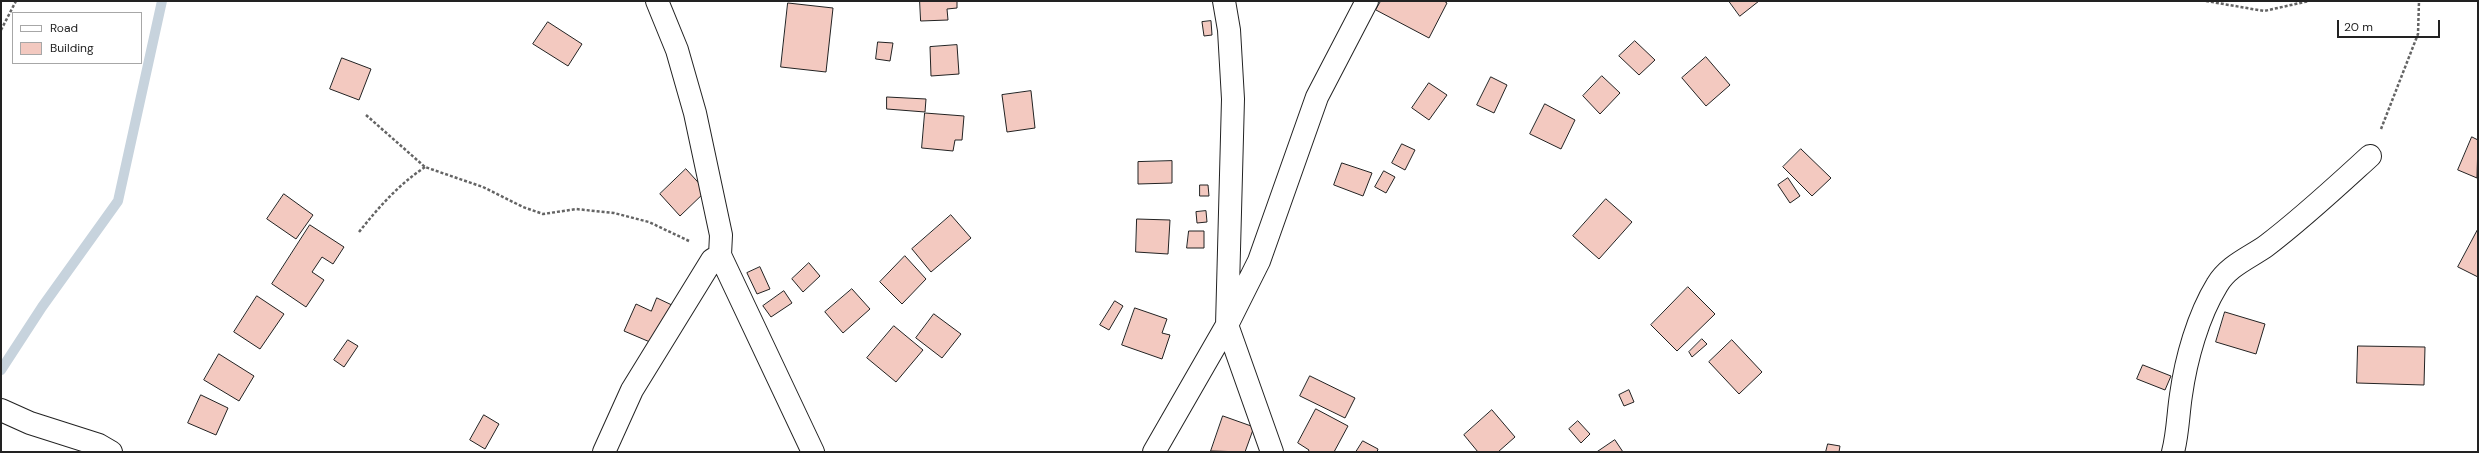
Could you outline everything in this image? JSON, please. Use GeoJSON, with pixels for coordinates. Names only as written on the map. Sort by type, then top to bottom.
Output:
{"type":"FeatureCollection","features":[{"type":"Feature","properties":{"kind":"street"},"geometry":{"type":"LineString","coordinates":[[604,452],[632,390],[716,258],[721,235],[695,113],[677,50],[657,1]]}},
{"type":"Feature","properties":{"kind":"street"},"geometry":{"type":"LineString","coordinates":[[1224,1],[1229,30],[1233,99],[1227,325],[1272,452]]}},
{"type":"Feature","properties":{"kind":"street"},"geometry":{"type":"LineString","coordinates":[[1154,452],[1227,325],[1259,261],[1316,97],[1367,1]]}},
{"type":"Feature","properties":{"kind":"street"},"geometry":{"type":"LineString","coordinates":[[2173,452],[2179,428],[2180,395],[2190,353],[2217,284],[2234,266],[2265,246],[2320,202],[2370,156]]}},
{"type":"Feature","properties":{"kind":"street"},"geometry":{"type":"LineString","coordinates":[[716,258],[813,452]]}},
{"type":"Feature","properties":{"kind":"street"},"geometry":{"type":"LineString","coordinates":[[1,410],[30,423],[92,443],[111,452]]}},
{"type":"Feature","properties":{"kind":"path"},"geometry":{"type":"LineString","coordinates":[[1,30],[16,1]]}},
{"type":"Feature","properties":{"kind":"path"},"geometry":{"type":"LineString","coordinates":[[2206,1],[2264,11],[2309,1]]}},
{"type":"Feature","properties":{"kind":"path"},"geometry":{"type":"LineString","coordinates":[[2370,156],[2418,34],[2419,1]]}},
{"type":"Feature","properties":{"kind":"path"},"geometry":{"type":"LineString","coordinates":[[366,115],[387,136],[425,167],[483,188],[523,207],[543,214],[576,210],[598,211],[614,213],[649,222],[696,245],[716,258]]}},
{"type":"Feature","properties":{"kind":"path"},"geometry":{"type":"LineString","coordinates":[[359,232],[390,195],[404,181],[425,167]]}},
{"type":"Feature","properties":{"kind":"building"},"geometry":{"type":"Polygon","coordinates":[[[920,1],[957,1],[957,8],[947,9],[948,20],[921,21],[920,1]]]}},
{"type":"Feature","properties":{"kind":"building"},"geometry":{"type":"Polygon","coordinates":[[[1381,1],[1444,1],[1447,3],[1429,38],[1376,10],[1381,1]]]}},
{"type":"Feature","properties":{"kind":"building"},"geometry":{"type":"Polygon","coordinates":[[[1729,1],[1759,1],[1740,16],[1729,1]]]}},
{"type":"Feature","properties":{"kind":"building"},"geometry":{"type":"Polygon","coordinates":[[[788,3],[833,8],[826,72],[781,67],[788,3]]]}},
{"type":"Feature","properties":{"kind":"building"},"geometry":{"type":"Polygon","coordinates":[[[1211,21],[1212,35],[1204,36],[1202,22],[1211,21]]]}},
{"type":"Feature","properties":{"kind":"building"},"geometry":{"type":"Polygon","coordinates":[[[548,22],[582,44],[568,66],[533,44],[548,22]]]}},
{"type":"Feature","properties":{"kind":"building"},"geometry":{"type":"Polygon","coordinates":[[[1635,41],[1655,60],[1639,75],[1619,56],[1635,41]]]}},
{"type":"Feature","properties":{"kind":"building"},"geometry":{"type":"Polygon","coordinates":[[[878,42],[893,43],[890,61],[876,59],[878,42]]]}},
{"type":"Feature","properties":{"kind":"building"},"geometry":{"type":"Polygon","coordinates":[[[957,45],[959,74],[931,76],[930,47],[957,45]]]}},
{"type":"Feature","properties":{"kind":"building"},"geometry":{"type":"Polygon","coordinates":[[[1706,57],[1730,85],[1706,106],[1682,78],[1706,57]]]}},
{"type":"Feature","properties":{"kind":"building"},"geometry":{"type":"Polygon","coordinates":[[[342,58],[371,69],[359,100],[330,89],[342,58]]]}},
{"type":"Feature","properties":{"kind":"building"},"geometry":{"type":"Polygon","coordinates":[[[1602,76],[1620,93],[1600,114],[1583,96],[1602,76]]]}},
{"type":"Feature","properties":{"kind":"building"},"geometry":{"type":"Polygon","coordinates":[[[1491,77],[1507,85],[1494,113],[1477,105],[1491,77]]]}},
{"type":"Feature","properties":{"kind":"building"},"geometry":{"type":"Polygon","coordinates":[[[1429,83],[1447,95],[1429,120],[1412,108],[1429,83]]]}},
{"type":"Feature","properties":{"kind":"building"},"geometry":{"type":"Polygon","coordinates":[[[1031,91],[1035,128],[1007,132],[1002,95],[1031,91]]]}},
{"type":"Feature","properties":{"kind":"building"},"geometry":{"type":"Polygon","coordinates":[[[887,97],[926,99],[925,112],[887,109],[887,97]]]}},
{"type":"Feature","properties":{"kind":"building"},"geometry":{"type":"Polygon","coordinates":[[[1545,104],[1575,120],[1561,149],[1530,134],[1545,104]]]}},
{"type":"Feature","properties":{"kind":"building"},"geometry":{"type":"Polygon","coordinates":[[[925,113],[964,116],[962,140],[955,140],[953,151],[922,148],[925,113]]]}},
{"type":"Feature","properties":{"kind":"building"},"geometry":{"type":"Polygon","coordinates":[[[2472,137],[2478,140],[2477,178],[2458,170],[2472,137]]]}},
{"type":"Feature","properties":{"kind":"building"},"geometry":{"type":"Polygon","coordinates":[[[1402,144],[1415,150],[1405,170],[1392,163],[1402,144]]]}},
{"type":"Feature","properties":{"kind":"building"},"geometry":{"type":"Polygon","coordinates":[[[1801,149],[1831,178],[1812,196],[1783,167],[1801,149]]]}},
{"type":"Feature","properties":{"kind":"building"},"geometry":{"type":"Polygon","coordinates":[[[1172,161],[1172,183],[1138,184],[1138,162],[1172,161]]]}},
{"type":"Feature","properties":{"kind":"building"},"geometry":{"type":"Polygon","coordinates":[[[1342,163],[1372,173],[1363,196],[1334,185],[1342,163]]]}},
{"type":"Feature","properties":{"kind":"building"},"geometry":{"type":"Polygon","coordinates":[[[686,169],[706,191],[680,216],[660,194],[686,169]]]}},
{"type":"Feature","properties":{"kind":"building"},"geometry":{"type":"Polygon","coordinates":[[[1384,171],[1395,177],[1386,193],[1375,187],[1384,171]]]}},
{"type":"Feature","properties":{"kind":"building"},"geometry":{"type":"Polygon","coordinates":[[[1788,178],[1800,196],[1790,203],[1778,185],[1788,178]]]}},
{"type":"Feature","properties":{"kind":"building"},"geometry":{"type":"Polygon","coordinates":[[[1200,185],[1208,185],[1209,196],[1200,196],[1200,185]]]}},
{"type":"Feature","properties":{"kind":"building"},"geometry":{"type":"Polygon","coordinates":[[[284,194],[313,215],[296,239],[267,219],[284,194]]]}},
{"type":"Feature","properties":{"kind":"building"},"geometry":{"type":"Polygon","coordinates":[[[1606,199],[1632,222],[1599,259],[1573,236],[1606,199]]]}},
{"type":"Feature","properties":{"kind":"building"},"geometry":{"type":"Polygon","coordinates":[[[1206,211],[1207,222],[1197,223],[1196,212],[1206,211]]]}},
{"type":"Feature","properties":{"kind":"building"},"geometry":{"type":"Polygon","coordinates":[[[951,215],[971,238],[931,272],[912,249],[951,215]]]}},
{"type":"Feature","properties":{"kind":"building"},"geometry":{"type":"Polygon","coordinates":[[[1137,219],[1170,220],[1168,254],[1136,252],[1137,219]]]}},
{"type":"Feature","properties":{"kind":"building"},"geometry":{"type":"Polygon","coordinates":[[[310,225],[344,247],[333,264],[322,257],[312,272],[324,280],[306,307],[272,284],[310,225]]]}},
{"type":"Feature","properties":{"kind":"building"},"geometry":{"type":"Polygon","coordinates":[[[2478,229],[2478,277],[2458,267],[2478,229]]]}},
{"type":"Feature","properties":{"kind":"building"},"geometry":{"type":"Polygon","coordinates":[[[1189,231],[1204,231],[1204,248],[1187,248],[1189,231]]]}},
{"type":"Feature","properties":{"kind":"building"},"geometry":{"type":"Polygon","coordinates":[[[905,256],[926,279],[902,304],[880,282],[905,256]]]}},
{"type":"Feature","properties":{"kind":"building"},"geometry":{"type":"Polygon","coordinates":[[[809,263],[820,276],[803,292],[792,279],[809,263]]]}},
{"type":"Feature","properties":{"kind":"building"},"geometry":{"type":"Polygon","coordinates":[[[760,267],[770,289],[757,294],[747,273],[760,267]]]}},
{"type":"Feature","properties":{"kind":"building"},"geometry":{"type":"Polygon","coordinates":[[[1688,287],[1715,314],[1677,351],[1651,325],[1688,287]]]}},
{"type":"Feature","properties":{"kind":"building"},"geometry":{"type":"Polygon","coordinates":[[[852,289],[870,309],[843,333],[825,312],[852,289]]]}},
{"type":"Feature","properties":{"kind":"building"},"geometry":{"type":"Polygon","coordinates":[[[784,291],[792,303],[771,317],[763,306],[784,291]]]}},
{"type":"Feature","properties":{"kind":"building"},"geometry":{"type":"Polygon","coordinates":[[[257,296],[284,314],[260,349],[234,332],[257,296]]]}},
{"type":"Feature","properties":{"kind":"building"},"geometry":{"type":"Polygon","coordinates":[[[657,298],[674,306],[657,345],[624,331],[636,304],[651,311],[657,298]]]}},
{"type":"Feature","properties":{"kind":"building"},"geometry":{"type":"Polygon","coordinates":[[[1115,301],[1123,306],[1109,330],[1100,325],[1115,301]]]}},
{"type":"Feature","properties":{"kind":"building"},"geometry":{"type":"Polygon","coordinates":[[[1135,308],[1167,319],[1162,333],[1170,335],[1162,359],[1122,345],[1135,308]]]}},
{"type":"Feature","properties":{"kind":"building"},"geometry":{"type":"Polygon","coordinates":[[[2225,312],[2265,324],[2256,354],[2216,342],[2225,312]]]}},
{"type":"Feature","properties":{"kind":"building"},"geometry":{"type":"Polygon","coordinates":[[[934,314],[961,334],[942,358],[916,338],[934,314]]]}},
{"type":"Feature","properties":{"kind":"building"},"geometry":{"type":"Polygon","coordinates":[[[894,326],[923,350],[896,382],[867,358],[894,326]]]}},
{"type":"Feature","properties":{"kind":"building"},"geometry":{"type":"Polygon","coordinates":[[[1702,339],[1707,344],[1692,357],[1689,352],[1702,339]]]}},
{"type":"Feature","properties":{"kind":"building"},"geometry":{"type":"Polygon","coordinates":[[[348,340],[358,346],[344,367],[334,360],[348,340]]]}},
{"type":"Feature","properties":{"kind":"building"},"geometry":{"type":"Polygon","coordinates":[[[1732,340],[1762,372],[1739,394],[1709,362],[1732,340]]]}},
{"type":"Feature","properties":{"kind":"building"},"geometry":{"type":"Polygon","coordinates":[[[2358,346],[2425,347],[2424,385],[2357,383],[2358,346]]]}},
{"type":"Feature","properties":{"kind":"building"},"geometry":{"type":"Polygon","coordinates":[[[219,354],[254,376],[239,401],[204,380],[219,354]]]}},
{"type":"Feature","properties":{"kind":"building"},"geometry":{"type":"Polygon","coordinates":[[[2143,365],[2171,376],[2165,390],[2137,379],[2143,365]]]}},
{"type":"Feature","properties":{"kind":"building"},"geometry":{"type":"Polygon","coordinates":[[[1310,376],[1355,398],[1345,418],[1300,396],[1310,376]]]}},
{"type":"Feature","properties":{"kind":"building"},"geometry":{"type":"Polygon","coordinates":[[[1629,390],[1634,402],[1624,406],[1619,395],[1629,390]]]}},
{"type":"Feature","properties":{"kind":"building"},"geometry":{"type":"Polygon","coordinates":[[[201,395],[228,408],[216,435],[188,423],[201,395]]]}},
{"type":"Feature","properties":{"kind":"building"},"geometry":{"type":"Polygon","coordinates":[[[1316,409],[1348,426],[1334,452],[1308,452],[1309,450],[1298,443],[1316,409]]]}},
{"type":"Feature","properties":{"kind":"building"},"geometry":{"type":"Polygon","coordinates":[[[1492,410],[1515,437],[1498,452],[1478,452],[1464,435],[1492,410]]]}},
{"type":"Feature","properties":{"kind":"building"},"geometry":{"type":"Polygon","coordinates":[[[484,415],[499,424],[485,449],[470,440],[484,415]]]}},
{"type":"Feature","properties":{"kind":"building"},"geometry":{"type":"Polygon","coordinates":[[[1223,416],[1254,427],[1245,452],[1211,451],[1223,416]]]}},
{"type":"Feature","properties":{"kind":"building"},"geometry":{"type":"Polygon","coordinates":[[[1578,421],[1590,434],[1581,443],[1569,429],[1578,421]]]}},
{"type":"Feature","properties":{"kind":"building"},"geometry":{"type":"Polygon","coordinates":[[[1615,440],[1623,452],[1597,452],[1615,440]]]}},
{"type":"Feature","properties":{"kind":"building"},"geometry":{"type":"Polygon","coordinates":[[[1363,441],[1378,449],[1377,452],[1356,452],[1363,441]]]}},
{"type":"Feature","properties":{"kind":"building"},"geometry":{"type":"Polygon","coordinates":[[[1828,444],[1840,446],[1839,452],[1826,452],[1828,444]]]}},
{"type":"Feature","properties":{"kind":"waterway"},"geometry":{"type":"LineString","coordinates":[[1,370],[42,307],[118,201],[162,1]]}}]}
